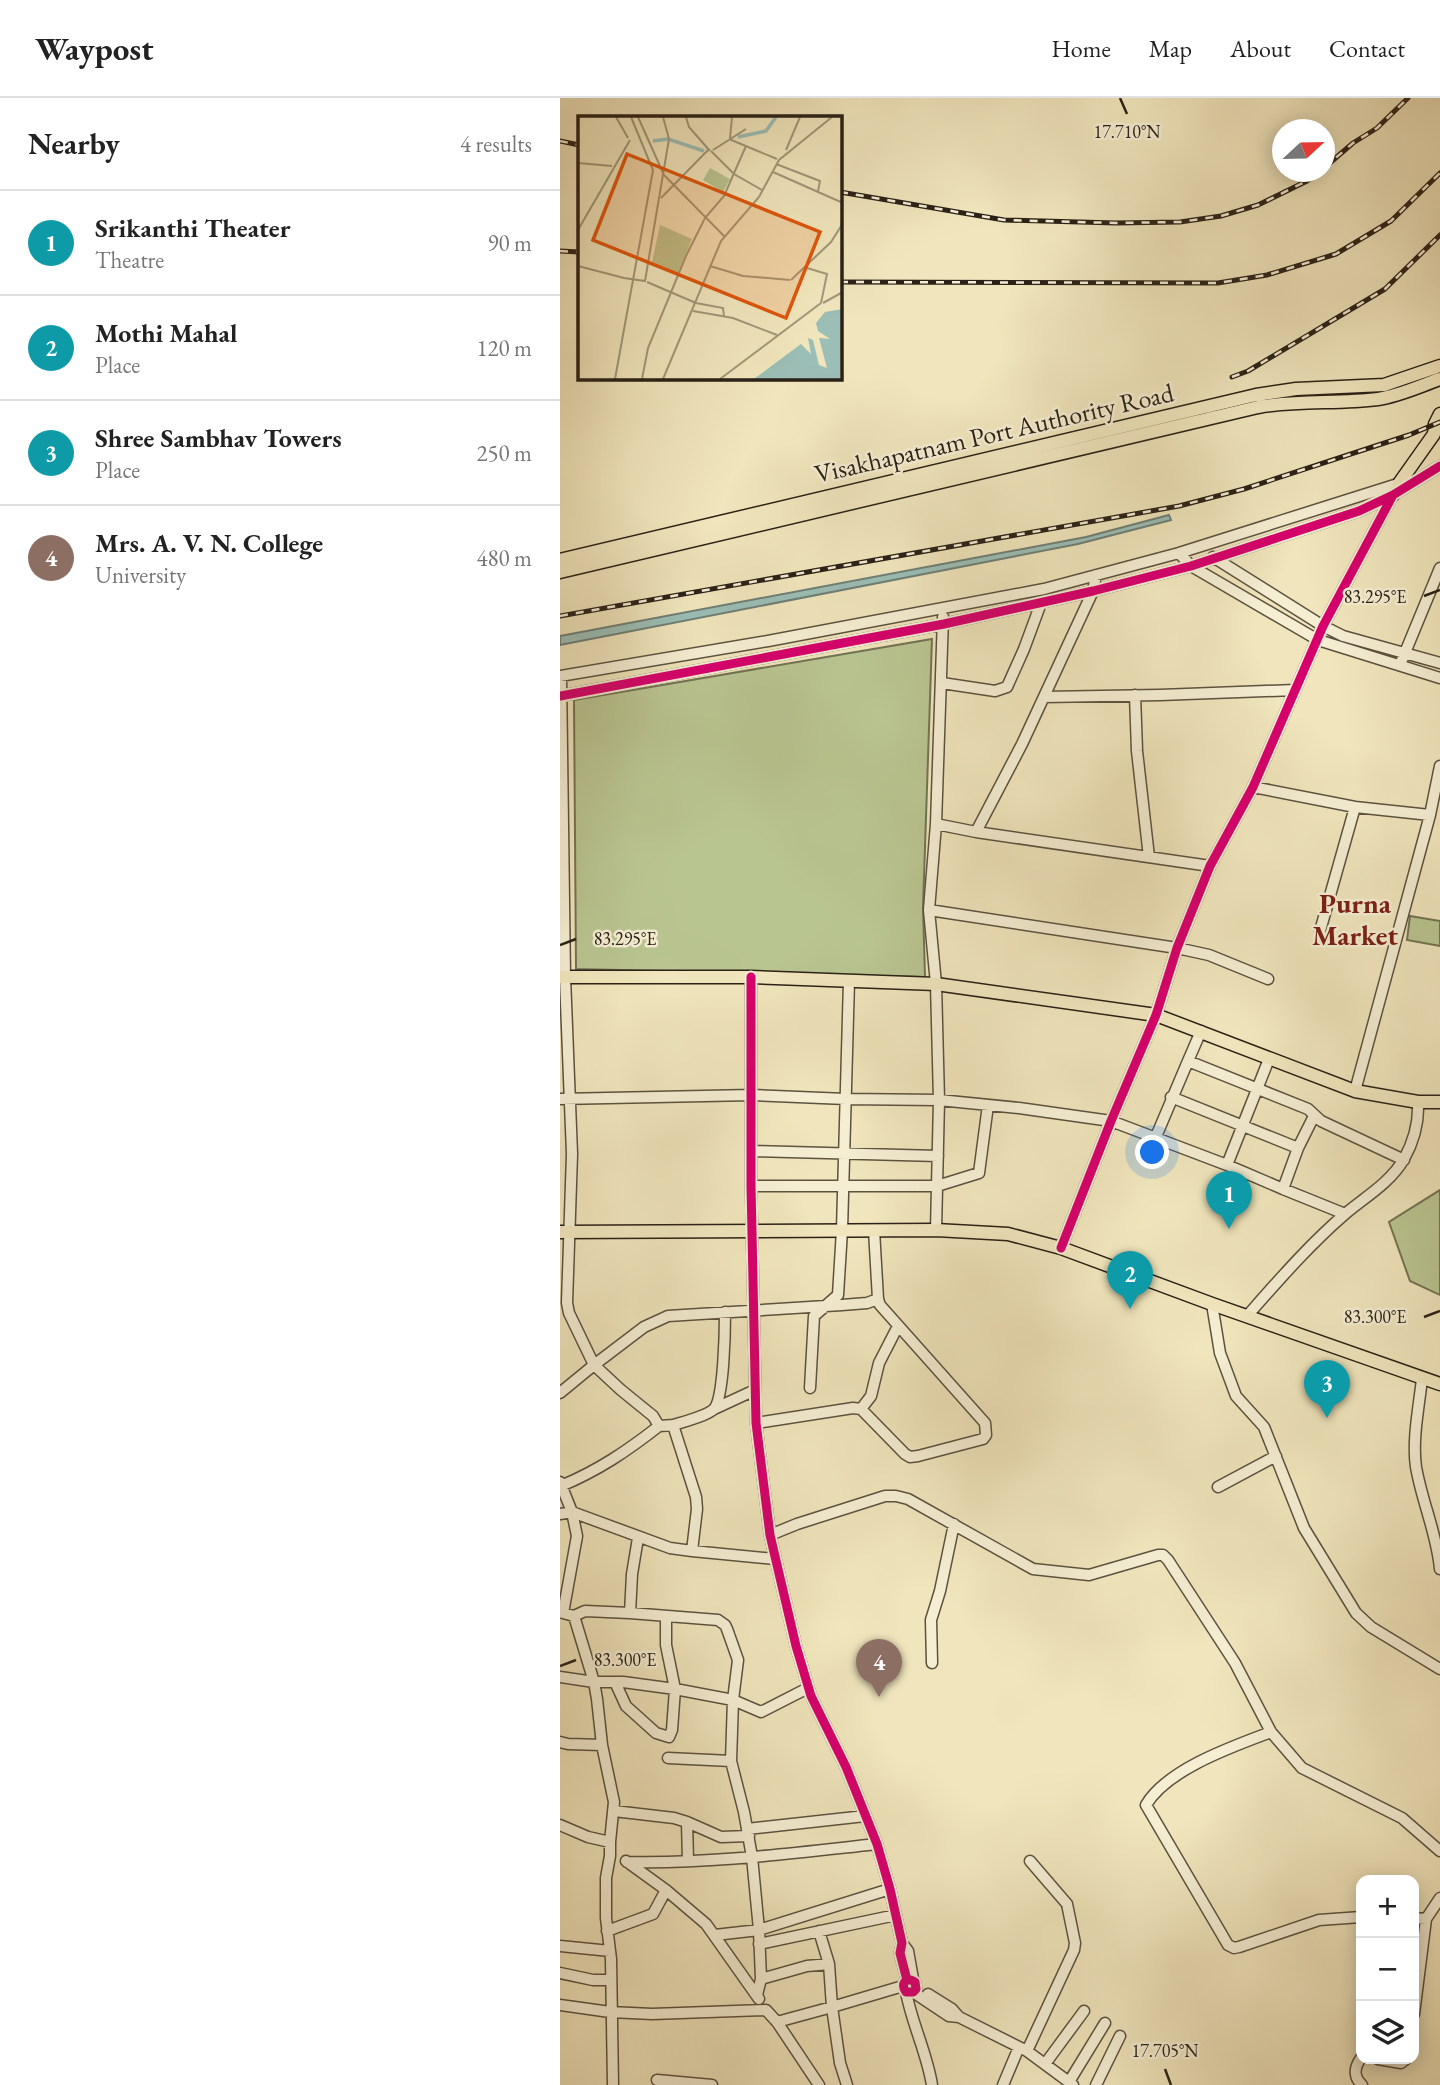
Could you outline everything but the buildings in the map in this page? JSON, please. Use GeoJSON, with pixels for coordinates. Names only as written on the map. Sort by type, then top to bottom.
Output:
{"type":"FeatureCollection","features":[{"type":"Feature","properties":{"kind":"main road","name":"Visakhapatnam Port Authority Road"},"geometry":{"type":"LineString","coordinates":[[560,560],[1256,395],[1296,389],[1384,385],[1440,366]]}},
{"type":"Feature","properties":{"kind":"main road","name":"Visakhapatnam Port Authority Road"},"geometry":{"type":"LineString","coordinates":[[560,572],[1245,410],[1287,403],[1377,399],[1440,379]]}},
{"type":"Feature","properties":{"kind":"main road"},"geometry":{"type":"LineString","coordinates":[[1393,495],[1437,433],[1435,424],[1440,414]]}},
{"type":"Feature","properties":{"kind":"main road"},"geometry":{"type":"LineString","coordinates":[[563,977],[751,977],[936,984],[1156,1015],[1355,1091],[1418,1102],[1440,1102]]}},
{"type":"Feature","properties":{"kind":"main road"},"geometry":{"type":"LineString","coordinates":[[565,1232],[936,1230],[1008,1234],[1061,1248],[1440,1384]]}},
{"type":"Feature","properties":{"kind":"street"},"geometry":{"type":"LineString","coordinates":[[561,696],[944,624],[1191,566],[1359,511],[1393,495],[1440,466]]}},
{"type":"Feature","properties":{"kind":"street"},"geometry":{"type":"LineString","coordinates":[[659,1426],[653,1416],[594,1365],[569,1313],[567,1303],[560,676],[1044,589],[1179,553],[1400,482],[1414,482]]}},
{"type":"Feature","properties":{"kind":"street"},"geometry":{"type":"LineString","coordinates":[[1061,1248],[1156,1015],[1177,948],[1210,866],[1253,787],[1323,626],[1393,495]]}},
{"type":"Feature","properties":{"kind":"street"},"geometry":{"type":"LineString","coordinates":[[1201,546],[1214,559],[1343,636],[1440,663]]}},
{"type":"Feature","properties":{"kind":"street"},"geometry":{"type":"LineString","coordinates":[[1179,553],[1191,566],[1318,640],[1440,677]]}},
{"type":"Feature","properties":{"kind":"street"},"geometry":{"type":"LineString","coordinates":[[1400,666],[1440,568]]}},
{"type":"Feature","properties":{"kind":"street"},"geometry":{"type":"LineString","coordinates":[[976,832],[1022,744],[1093,591],[1096,575]]}},
{"type":"Feature","properties":{"kind":"street"},"geometry":{"type":"LineString","coordinates":[[942,683],[995,691],[1007,687],[1041,603]]}},
{"type":"Feature","properties":{"kind":"street"},"geometry":{"type":"LineString","coordinates":[[936,1230],[939,1100],[936,984],[929,910],[936,824],[944,624],[942,608]]}},
{"type":"Feature","properties":{"kind":"street"},"geometry":{"type":"LineString","coordinates":[[1044,696],[1295,690]]}},
{"type":"Feature","properties":{"kind":"street"},"geometry":{"type":"LineString","coordinates":[[1135,695],[1149,857]]}},
{"type":"Feature","properties":{"kind":"street"},"geometry":{"type":"LineString","coordinates":[[1355,1091],[1430,815],[1440,766]]}},
{"type":"Feature","properties":{"kind":"street"},"geometry":{"type":"LineString","coordinates":[[1253,787],[1355,807],[1430,815]]}},
{"type":"Feature","properties":{"kind":"street"},"geometry":{"type":"LineString","coordinates":[[1321,932],[1355,807]]}},
{"type":"Feature","properties":{"kind":"street"},"geometry":{"type":"LineString","coordinates":[[936,824],[1210,866]]}},
{"type":"Feature","properties":{"kind":"street"},"geometry":{"type":"LineString","coordinates":[[929,910],[1177,948],[1209,955],[1268,979]]}},
{"type":"Feature","properties":{"kind":"street"},"geometry":{"type":"LineString","coordinates":[[751,977],[751,1186],[756,1423],[770,1535],[808,1688],[846,1767],[877,1844],[902,1943],[900,1952],[910,1986],[911,2018],[929,2063],[932,2085]]}},
{"type":"Feature","properties":{"kind":"street"},"geometry":{"type":"LineString","coordinates":[[810,1388],[814,1315],[838,1295],[849,981]]}},
{"type":"Feature","properties":{"kind":"street"},"geometry":{"type":"LineString","coordinates":[[1155,1139],[1201,1031]]}},
{"type":"Feature","properties":{"kind":"street"},"geometry":{"type":"LineString","coordinates":[[1227,1166],[1269,1059]]}},
{"type":"Feature","properties":{"kind":"street"},"geometry":{"type":"LineString","coordinates":[[1188,1060],[1308,1109],[1321,1121],[1404,1160]]}},
{"type":"Feature","properties":{"kind":"street"},"geometry":{"type":"LineString","coordinates":[[564,1099],[752,1095],[939,1100],[1111,1121],[1345,1214]]}},
{"type":"Feature","properties":{"kind":"street"},"geometry":{"type":"LineString","coordinates":[[1171,1097],[1298,1148]]}},
{"type":"Feature","properties":{"kind":"street"},"geometry":{"type":"LineString","coordinates":[[1247,1316],[1296,1262],[1345,1214],[1384,1184],[1404,1160],[1415,1134],[1419,1117],[1418,1102]]}},
{"type":"Feature","properties":{"kind":"street"},"geometry":{"type":"LineString","coordinates":[[751,1186],[937,1186],[979,1173],[988,1105]]}},
{"type":"Feature","properties":{"kind":"street"},"geometry":{"type":"LineString","coordinates":[[1283,1189],[1298,1148],[1314,1116]]}},
{"type":"Feature","properties":{"kind":"street"},"geometry":{"type":"LineString","coordinates":[[752,1151],[938,1156]]}},
{"type":"Feature","properties":{"kind":"street"},"geometry":{"type":"LineString","coordinates":[[756,1423],[860,1409],[910,1457],[983,1438],[986,1434],[985,1423],[880,1305],[877,1299],[874,1230]]}},
{"type":"Feature","properties":{"kind":"street"},"geometry":{"type":"LineString","coordinates":[[560,1393],[644,1327],[660,1318],[867,1303],[877,1299]]}},
{"type":"Feature","properties":{"kind":"street"},"geometry":{"type":"LineString","coordinates":[[1212,1304],[1220,1353],[1236,1396],[1264,1427],[1304,1528],[1356,1614],[1371,1627],[1440,1669]]}},
{"type":"Feature","properties":{"kind":"street"},"geometry":{"type":"LineString","coordinates":[[714,1409],[725,1354],[725,1312]]}},
{"type":"Feature","properties":{"kind":"street"},"geometry":{"type":"LineString","coordinates":[[560,1322],[569,1313]]}},
{"type":"Feature","properties":{"kind":"street"},"geometry":{"type":"LineString","coordinates":[[860,1409],[871,1396],[879,1363],[898,1326]]}},
{"type":"Feature","properties":{"kind":"street"},"geometry":{"type":"LineString","coordinates":[[1422,1378],[1416,1465],[1436,1538],[1440,1569]]}},
{"type":"Feature","properties":{"kind":"street"},"geometry":{"type":"LineString","coordinates":[[612,2085],[606,1878],[614,1811],[594,1682],[564,1616],[577,1536],[566,1513],[561,1484],[586,1476],[618,1457],[659,1426],[673,1425],[755,1390]]}},
{"type":"Feature","properties":{"kind":"street"},"geometry":{"type":"LineString","coordinates":[[673,1425],[696,1497],[692,1551]]}},
{"type":"Feature","properties":{"kind":"street"},"geometry":{"type":"LineString","coordinates":[[1218,1487],[1276,1456]]}},
{"type":"Feature","properties":{"kind":"street"},"geometry":{"type":"LineString","coordinates":[[770,1535],[885,1496],[896,1496],[908,1499],[1033,1569],[1089,1575],[1163,1555],[1235,1662],[1271,1732],[1302,1768],[1402,1818],[1440,1852]]}},
{"type":"Feature","properties":{"kind":"street"},"geometry":{"type":"LineString","coordinates":[[566,1513],[670,1548],[775,1559]]}},
{"type":"Feature","properties":{"kind":"street"},"geometry":{"type":"LineString","coordinates":[[932,1663],[931,1620],[954,1524]]}},
{"type":"Feature","properties":{"kind":"street"},"geometry":{"type":"LineString","coordinates":[[630,1613],[632,1574],[638,1538]]}},
{"type":"Feature","properties":{"kind":"street"},"geometry":{"type":"LineString","coordinates":[[564,1616],[585,1611],[630,1613],[718,1620],[725,1625],[738,1661],[733,1700],[731,1760],[752,1857],[761,1979],[757,1995]]}},
{"type":"Feature","properties":{"kind":"street"},"geometry":{"type":"LineString","coordinates":[[615,1682],[626,1706],[656,1733],[669,1737],[672,1730],[675,1689],[666,1645],[666,1616]]}},
{"type":"Feature","properties":{"kind":"street"},"geometry":{"type":"LineString","coordinates":[[560,1677],[675,1689],[733,1700],[761,1712],[808,1688]]}},
{"type":"Feature","properties":{"kind":"street"},"geometry":{"type":"LineString","coordinates":[[1271,1732],[1220,1752],[1175,1776],[1151,1796],[1146,1805],[1228,1945],[1239,1947],[1319,1920],[1356,1917]]}},
{"type":"Feature","properties":{"kind":"street"},"geometry":{"type":"LineString","coordinates":[[560,1742],[602,1745]]}},
{"type":"Feature","properties":{"kind":"street"},"geometry":{"type":"LineString","coordinates":[[668,1758],[731,1760]]}},
{"type":"Feature","properties":{"kind":"street"},"geometry":{"type":"LineString","coordinates":[[614,1811],[687,1822],[721,1837],[865,1816]]}},
{"type":"Feature","properties":{"kind":"street"},"geometry":{"type":"LineString","coordinates":[[687,1822],[688,1861]]}},
{"type":"Feature","properties":{"kind":"street"},"geometry":{"type":"LineString","coordinates":[[560,1825],[588,1837],[610,1842]]}},
{"type":"Feature","properties":{"kind":"street"},"geometry":{"type":"LineString","coordinates":[[627,1862],[752,1857],[877,1844]]}},
{"type":"Feature","properties":{"kind":"street"},"geometry":{"type":"LineString","coordinates":[[610,1856],[627,1862],[706,1924],[818,2085]]}},
{"type":"Feature","properties":{"kind":"street"},"geometry":{"type":"LineString","coordinates":[[1003,2085],[1074,1950],[1075,1943],[1067,1905],[1030,1861]]}},
{"type":"Feature","properties":{"kind":"street"},"geometry":{"type":"LineString","coordinates":[[715,1934],[759,1930],[890,1889]]}},
{"type":"Feature","properties":{"kind":"street"},"geometry":{"type":"LineString","coordinates":[[607,1931],[653,1914],[666,1890]]}},
{"type":"Feature","properties":{"kind":"street"},"geometry":{"type":"LineString","coordinates":[[1416,2001],[1426,1919],[1440,1898]]}},
{"type":"Feature","properties":{"kind":"street"},"geometry":{"type":"LineString","coordinates":[[759,1944],[895,1915]]}},
{"type":"Feature","properties":{"kind":"street"},"geometry":{"type":"LineString","coordinates":[[1419,1918],[1426,1919]]}},
{"type":"Feature","properties":{"kind":"street"},"geometry":{"type":"LineString","coordinates":[[819,1931],[829,1964],[840,2063],[847,2085]]}},
{"type":"Feature","properties":{"kind":"street"},"geometry":{"type":"LineString","coordinates":[[560,1946],[610,1951]]}},
{"type":"Feature","properties":{"kind":"street"},"geometry":{"type":"LineString","coordinates":[[761,1979],[807,1966],[829,1964]]}},
{"type":"Feature","properties":{"kind":"street"},"geometry":{"type":"LineString","coordinates":[[560,1973],[593,1980],[610,1980]]}},
{"type":"Feature","properties":{"kind":"street"},"geometry":{"type":"LineString","coordinates":[[910,1986],[949,2016],[959,2017],[1023,2049],[1071,2084],[1105,2023]]}},
{"type":"Feature","properties":{"kind":"street"},"geometry":{"type":"LineString","coordinates":[[776,2022],[910,1986]]}},
{"type":"Feature","properties":{"kind":"street"},"geometry":{"type":"LineString","coordinates":[[560,2005],[610,2012],[661,2014],[766,2010]]}},
{"type":"Feature","properties":{"kind":"street"},"geometry":{"type":"LineString","coordinates":[[1045,2064],[1084,2011]]}},
{"type":"Feature","properties":{"kind":"street"},"geometry":{"type":"LineString","coordinates":[[1096,2085],[1119,2036]]}},
{"type":"Feature","properties":{"kind":"street"},"geometry":{"type":"LineString","coordinates":[[1358,2064],[1354,2073],[1362,2085]]}},
{"type":"Feature","properties":{"kind":"street"},"geometry":{"type":"LineString","coordinates":[[657,2080],[712,2085]]}},
{"type":"Feature","properties":{"kind":"green space"},"geometry":{"type":"Polygon","coordinates":[[[932,639],[923,907],[925,977],[576,969],[574,700],[932,639]]]}},
{"type":"Feature","properties":{"kind":"green space"},"geometry":{"type":"Polygon","coordinates":[[[1410,916],[1440,921],[1440,946],[1407,940],[1410,916]]]}},
{"type":"Feature","properties":{"kind":"green space"},"geometry":{"type":"Polygon","coordinates":[[[1440,1190],[1440,1295],[1410,1281],[1389,1222],[1440,1190]]]}},
{"type":"Feature","properties":{"kind":"water"},"geometry":{"type":"Polygon","coordinates":[[[1169,515],[1171,520],[1078,544],[560,645],[560,636],[1086,537],[1169,515]]]}},
{"type":"Feature","properties":{"kind":"railway"},"geometry":{"type":"LineString","coordinates":[[1335,159],[1377,128],[1408,98]]}},
{"type":"Feature","properties":{"kind":"railway"},"geometry":{"type":"LineString","coordinates":[[560,141],[578,145]]}},
{"type":"Feature","properties":{"kind":"railway"},"geometry":{"type":"LineString","coordinates":[[842,282],[1218,283],[1267,275],[1336,254],[1391,221],[1440,173]]}},
{"type":"Feature","properties":{"kind":"railway"},"geometry":{"type":"LineString","coordinates":[[842,192],[1004,220],[1180,222],[1221,216],[1258,205],[1305,182]]}},
{"type":"Feature","properties":{"kind":"railway"},"geometry":{"type":"LineString","coordinates":[[1232,377],[1248,371],[1385,289],[1440,235]]}},
{"type":"Feature","properties":{"kind":"railway"},"geometry":{"type":"LineString","coordinates":[[560,251],[578,252]]}},
{"type":"Feature","properties":{"kind":"railway"},"geometry":{"type":"LineString","coordinates":[[560,616],[1179,506],[1244,489],[1409,435],[1440,422]]}},
{"type":"Feature","properties":{"kind":"cycle path"},"geometry":{"type":"LineString","coordinates":[[560,696],[944,624],[1191,566],[1359,511],[1393,495],[1440,466]]}},
{"type":"Feature","properties":{"kind":"cycle path"},"geometry":{"type":"LineString","coordinates":[[1061,1248],[1156,1015],[1177,948],[1210,866],[1253,787],[1323,626],[1393,495]]}},
{"type":"Feature","properties":{"kind":"cycle path"},"geometry":{"type":"LineString","coordinates":[[751,977],[751,1186],[756,1423],[770,1535],[796,1646],[811,1696],[846,1767],[877,1844],[902,1943],[900,1953],[907,1980],[904,1987],[906,1992],[913,1992],[916,1989],[915,1982],[907,1980]]}},
{"type":"Feature","properties":{"kind":"place","name":"Srikanthi Theater"},"geometry":{"type":"Point","coordinates":[1229,1229]}},
{"type":"Feature","properties":{"kind":"place","name":"Mothi Mahal"},"geometry":{"type":"Point","coordinates":[1130,1309]}},
{"type":"Feature","properties":{"kind":"place","name":"Shree Sambhav Towers"},"geometry":{"type":"Point","coordinates":[1327,1418]}},
{"type":"Feature","properties":{"kind":"place","name":"Mrs. A. V. N. College"},"geometry":{"type":"Point","coordinates":[879,1697]}},
{"type":"Feature","properties":{"kind":"district","name":"Purna Market"},"geometry":{"type":"Point","coordinates":[1355,919]}}]}
